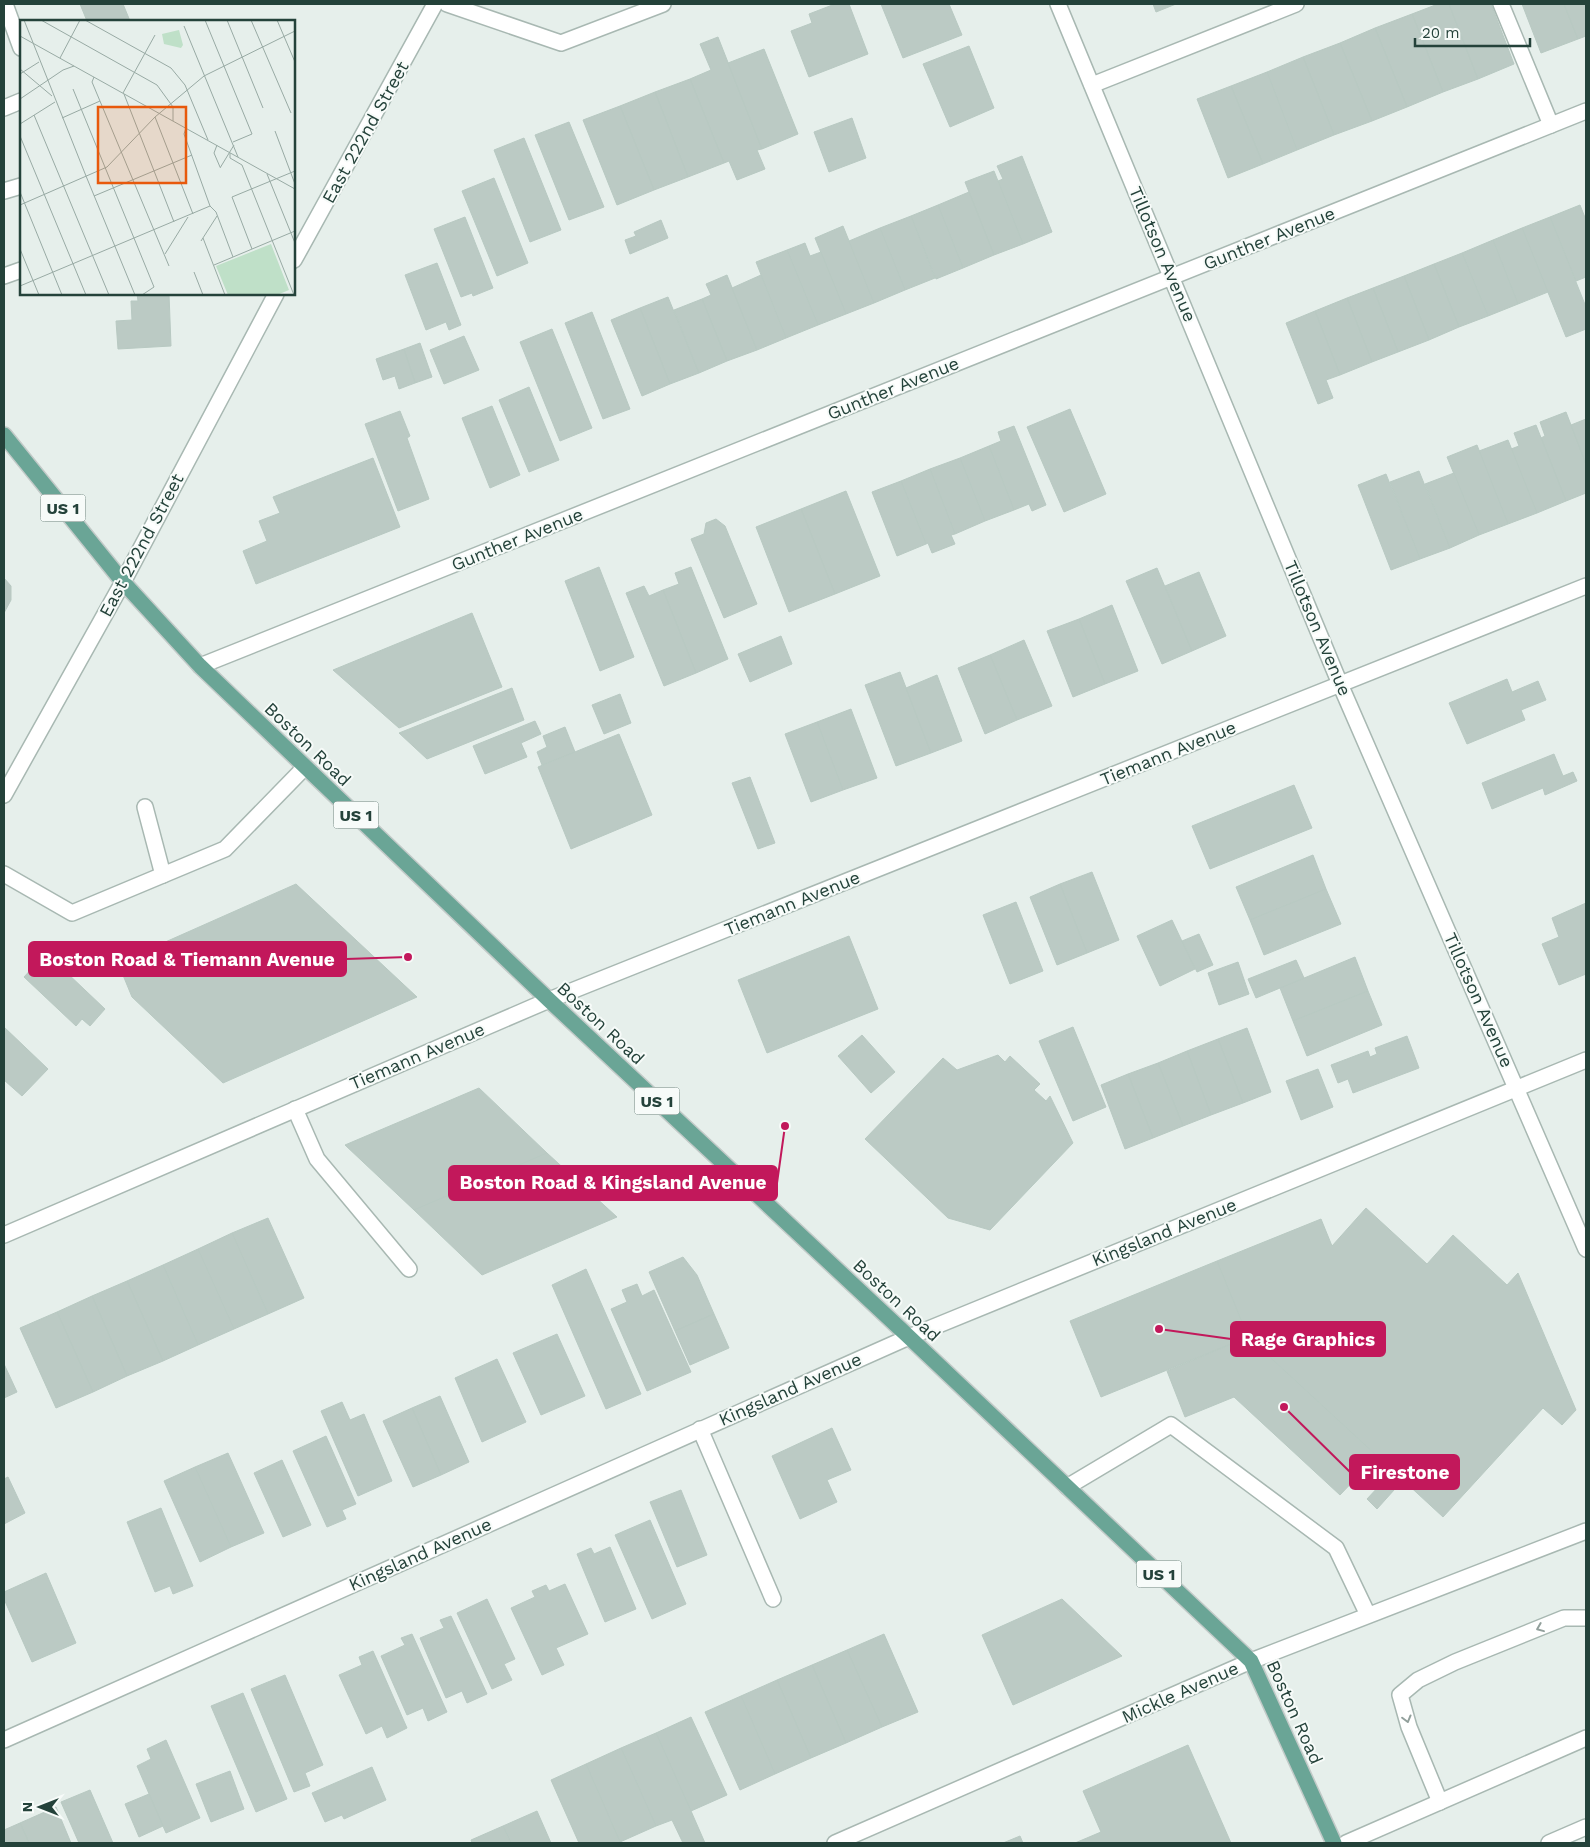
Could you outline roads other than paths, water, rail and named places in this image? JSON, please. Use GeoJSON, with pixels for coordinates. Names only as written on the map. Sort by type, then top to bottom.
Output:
{"type":"FeatureCollection","features":[{"type":"Feature","properties":{"kind":"main road","name":"Boston Road"},"geometry":{"type":"LineString","coordinates":[[4,435],[123,582],[200,666],[549,1000],[909,1336],[1251,1661],[1334,1843]]}},
{"type":"Feature","properties":{"kind":"street"},"geometry":{"type":"LineString","coordinates":[[4,4],[20,45]]}},
{"type":"Feature","properties":{"kind":"street","name":"East 222nd Street"},"geometry":{"type":"LineString","coordinates":[[295,258],[435,4]]}},
{"type":"Feature","properties":{"kind":"street"},"geometry":{"type":"LineString","coordinates":[[447,4],[561,43],[663,4]]}},
{"type":"Feature","properties":{"kind":"street","name":"Tillotson Avenue"},"geometry":{"type":"LineString","coordinates":[[1058,4],[1340,684],[1586,1249]]}},
{"type":"Feature","properties":{"kind":"street"},"geometry":{"type":"LineString","coordinates":[[1092,85],[1296,4]]}},
{"type":"Feature","properties":{"kind":"street"},"geometry":{"type":"LineString","coordinates":[[1502,4],[1551,125]]}},
{"type":"Feature","properties":{"kind":"street"},"geometry":{"type":"LineString","coordinates":[[4,108],[20,101]]}},
{"type":"Feature","properties":{"kind":"street","name":"Gunther Avenue"},"geometry":{"type":"LineString","coordinates":[[200,666],[1586,111]]}},
{"type":"Feature","properties":{"kind":"street"},"geometry":{"type":"LineString","coordinates":[[4,191],[20,186]]}},
{"type":"Feature","properties":{"kind":"street"},"geometry":{"type":"LineString","coordinates":[[4,276],[20,270]]}},
{"type":"Feature","properties":{"kind":"street","name":"East 222nd Street"},"geometry":{"type":"LineString","coordinates":[[4,795],[123,582],[275,295]]}},
{"type":"Feature","properties":{"kind":"street","name":"Tiemann Avenue"},"geometry":{"type":"LineString","coordinates":[[4,1235],[549,1000],[1586,586]]}},
{"type":"Feature","properties":{"kind":"street"},"geometry":{"type":"LineString","coordinates":[[4,874],[72,913],[225,850],[305,767]]}},
{"type":"Feature","properties":{"kind":"street"},"geometry":{"type":"LineString","coordinates":[[145,807],[162,875]]}},
{"type":"Feature","properties":{"kind":"street","name":"Kingsland Avenue"},"geometry":{"type":"LineString","coordinates":[[4,1740],[909,1336],[1586,1060]]}},
{"type":"Feature","properties":{"kind":"street"},"geometry":{"type":"LineString","coordinates":[[295,1109],[317,1159],[409,1270]]}},
{"type":"Feature","properties":{"kind":"street"},"geometry":{"type":"LineString","coordinates":[[1067,1487],[1170,1425],[1336,1548],[1368,1615]]}},
{"type":"Feature","properties":{"kind":"street"},"geometry":{"type":"LineString","coordinates":[[700,1429],[774,1599]]}},
{"type":"Feature","properties":{"kind":"street","name":"Mickle Avenue"},"geometry":{"type":"LineString","coordinates":[[835,1843],[1251,1661],[1586,1531]]}},
{"type":"Feature","properties":{"kind":"street"},"geometry":{"type":"LineString","coordinates":[[1440,1802],[1409,1727],[1400,1695],[1418,1680],[1456,1662],[1564,1618],[1586,1618]]}},
{"type":"Feature","properties":{"kind":"street"},"geometry":{"type":"LineString","coordinates":[[1346,1843],[1586,1738]]}},
{"type":"Feature","properties":{"kind":"street"},"geometry":{"type":"LineString","coordinates":[[1549,1843],[1586,1827]]}},
{"type":"Feature","properties":{"kind":"place","name":"Boston Road & Tiemann Avenue"},"geometry":{"type":"Point","coordinates":[408,957]}},
{"type":"Feature","properties":{"kind":"place","name":"Boston Road & Kingsland Avenue"},"geometry":{"type":"Point","coordinates":[785,1126]}},
{"type":"Feature","properties":{"kind":"place","name":"Rage Graphics"},"geometry":{"type":"Point","coordinates":[1159,1329]}},
{"type":"Feature","properties":{"kind":"place","name":"Firestone"},"geometry":{"type":"Point","coordinates":[1284,1407]}}]}
